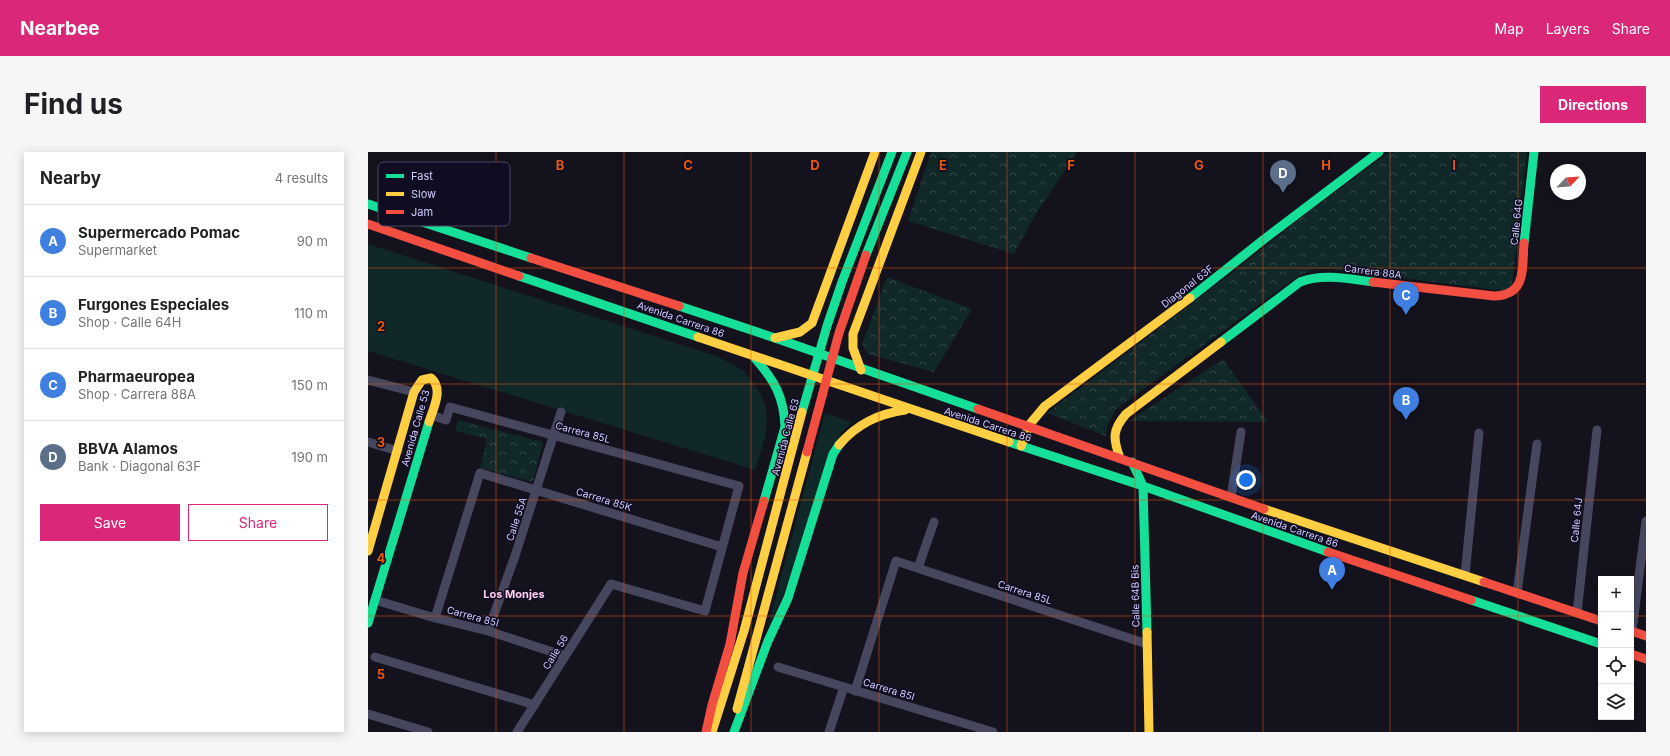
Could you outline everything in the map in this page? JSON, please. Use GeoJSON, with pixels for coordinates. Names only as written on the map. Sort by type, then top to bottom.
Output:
{"type":"FeatureCollection","features":[{"type":"Feature","properties":{"kind":"main road"},"geometry":{"type":"LineString","coordinates":[[774,338],[806,330],[812,323],[875,152]]}},
{"type":"Feature","properties":{"kind":"main road","name":"Avenida Calle 63"},"geometry":{"type":"LineString","coordinates":[[712,732],[727,690],[749,617],[810,383],[827,326],[849,261],[892,152]]}},
{"type":"Feature","properties":{"kind":"main road"},"geometry":{"type":"LineString","coordinates":[[730,732],[839,333],[861,268],[907,152]]}},
{"type":"Feature","properties":{"kind":"main road"},"geometry":{"type":"LineString","coordinates":[[861,370],[853,348],[853,334],[921,152]]}},
{"type":"Feature","properties":{"kind":"main road","name":"Diagonal 63F"},"geometry":{"type":"LineString","coordinates":[[1021,446],[1028,426],[1034,415],[1178,308],[1263,240],[1379,152]]}},
{"type":"Feature","properties":{"kind":"main road","name":"Calle 64G"},"geometry":{"type":"LineString","coordinates":[[1514,292],[1520,282],[1534,152]]}},
{"type":"Feature","properties":{"kind":"main road","name":"Avenida Carrera 86"},"geometry":{"type":"LineString","coordinates":[[368,204],[378,207]]}},
{"type":"Feature","properties":{"kind":"main road","name":"Avenida Carrera 86"},"geometry":{"type":"LineString","coordinates":[[368,224],[907,409],[1143,486],[1337,556],[1598,643]]}},
{"type":"Feature","properties":{"kind":"main road","name":"Avenida Carrera 86"},"geometry":{"type":"LineString","coordinates":[[435,226],[774,338],[861,370],[1598,620]]}},
{"type":"Feature","properties":{"kind":"main road","name":"Carrera 88A"},"geometry":{"type":"LineString","coordinates":[[1120,458],[1114,438],[1119,422],[1126,414],[1300,282],[1319,276],[1494,296],[1508,295],[1514,292]]}},
{"type":"Feature","properties":{"kind":"main road"},"geometry":{"type":"LineString","coordinates":[[706,732],[712,705],[730,644],[743,573],[785,427],[784,405],[780,392],[769,374],[752,355]]}},
{"type":"Feature","properties":{"kind":"main road","name":"Avenida Calle 53"},"geometry":{"type":"LineString","coordinates":[[368,551],[414,392],[419,382],[431,378],[437,383],[438,389],[368,623]]}},
{"type":"Feature","properties":{"kind":"main road"},"geometry":{"type":"LineString","coordinates":[[734,732],[768,642],[788,598],[833,454],[846,436],[868,419],[888,412],[907,409]]}},
{"type":"Feature","properties":{"kind":"main road","name":"Calle 64B Bis"},"geometry":{"type":"LineString","coordinates":[[1132,462],[1143,486],[1149,732]]}},
{"type":"Feature","properties":{"kind":"main road"},"geometry":{"type":"LineString","coordinates":[[1634,632],[1646,636]]}},
{"type":"Feature","properties":{"kind":"main road"},"geometry":{"type":"LineString","coordinates":[[1634,655],[1646,659]]}},
{"type":"Feature","properties":{"kind":"street"},"geometry":{"type":"LineString","coordinates":[[368,380],[414,392]]}},
{"type":"Feature","properties":{"kind":"street","name":"Carrera 85L"},"geometry":{"type":"LineString","coordinates":[[431,415],[446,420],[450,407],[739,486],[722,547]]}},
{"type":"Feature","properties":{"kind":"street","name":"Calle 55A"},"geometry":{"type":"LineString","coordinates":[[488,631],[561,412]]}},
{"type":"Feature","properties":{"kind":"street","name":"Calle 64J"},"geometry":{"type":"LineString","coordinates":[[1577,613],[1597,430]]}},
{"type":"Feature","properties":{"kind":"street"},"geometry":{"type":"LineString","coordinates":[[1230,496],[1241,432]]}},
{"type":"Feature","properties":{"kind":"street"},"geometry":{"type":"LineString","coordinates":[[1464,575],[1479,433]]}},
{"type":"Feature","properties":{"kind":"street"},"geometry":{"type":"LineString","coordinates":[[368,442],[398,451]]}},
{"type":"Feature","properties":{"kind":"street"},"geometry":{"type":"LineString","coordinates":[[1517,593],[1537,444]]}},
{"type":"Feature","properties":{"kind":"street","name":"Carrera 85K"},"geometry":{"type":"LineString","coordinates":[[435,618],[480,473],[722,547]]}},
{"type":"Feature","properties":{"kind":"street"},"geometry":{"type":"LineString","coordinates":[[1634,615],[1646,521]]}},
{"type":"Feature","properties":{"kind":"street"},"geometry":{"type":"LineString","coordinates":[[918,568],[934,522]]}},
{"type":"Feature","properties":{"kind":"street","name":"Calle 56"},"geometry":{"type":"LineString","coordinates":[[517,732],[611,584],[705,611],[722,547]]}},
{"type":"Feature","properties":{"kind":"street","name":"Carrera 85L"},"geometry":{"type":"LineString","coordinates":[[856,690],[896,561],[1147,644]]}},
{"type":"Feature","properties":{"kind":"street","name":"Carrera 85I"},"geometry":{"type":"LineString","coordinates":[[375,600],[435,618],[488,631],[565,656]]}},
{"type":"Feature","properties":{"kind":"street"},"geometry":{"type":"LineString","coordinates":[[375,657],[535,705]]}},
{"type":"Feature","properties":{"kind":"street","name":"Carrera 85I"},"geometry":{"type":"LineString","coordinates":[[778,667],[993,732]]}},
{"type":"Feature","properties":{"kind":"street"},"geometry":{"type":"LineString","coordinates":[[829,732],[844,687]]}},
{"type":"Feature","properties":{"kind":"street"},"geometry":{"type":"LineString","coordinates":[[368,714],[428,732]]}},
{"type":"Feature","properties":{"kind":"green space"},"geometry":{"type":"Polygon","coordinates":[[[931,152],[1077,152],[1036,214],[1014,254],[908,221],[931,152]]]}},
{"type":"Feature","properties":{"kind":"green space"},"geometry":{"type":"Polygon","coordinates":[[[1389,152],[1527,152],[1512,285],[1505,291],[1331,269],[1315,269],[1298,276],[1115,410],[1107,426],[1106,436],[1047,413],[1228,276],[1298,220],[1389,152]]]}},
{"type":"Feature","properties":{"kind":"green space"},"geometry":{"type":"Polygon","coordinates":[[[368,244],[716,356],[738,367],[745,372],[761,396],[767,416],[765,437],[755,470],[368,351],[368,244]]]}},
{"type":"Feature","properties":{"kind":"green space"},"geometry":{"type":"Polygon","coordinates":[[[887,277],[972,309],[934,372],[868,354],[862,344],[887,277]]]}},
{"type":"Feature","properties":{"kind":"green space"},"geometry":{"type":"Polygon","coordinates":[[[1223,359],[1268,422],[1129,421],[1223,359]]]}},
{"type":"Feature","properties":{"kind":"green space"},"geometry":{"type":"Polygon","coordinates":[[[825,413],[852,422],[841,433],[781,600],[767,629],[825,413]]]}},
{"type":"Feature","properties":{"kind":"green space"},"geometry":{"type":"Polygon","coordinates":[[[458,420],[543,442],[533,482],[480,468],[487,439],[455,431],[458,420]]]}},
{"type":"Feature","properties":{"kind":"traffic: fast"},"geometry":{"type":"LineString","coordinates":[[802,412],[827,326],[842,282],[892,152]]}},
{"type":"Feature","properties":{"kind":"traffic: fast"},"geometry":{"type":"LineString","coordinates":[[866,255],[907,152]]}},
{"type":"Feature","properties":{"kind":"traffic: fast"},"geometry":{"type":"LineString","coordinates":[[1190,298],[1263,240],[1379,152]]}},
{"type":"Feature","properties":{"kind":"traffic: fast"},"geometry":{"type":"LineString","coordinates":[[1524,243],[1534,152]]}},
{"type":"Feature","properties":{"kind":"traffic: fast"},"geometry":{"type":"LineString","coordinates":[[368,204],[378,207]]}},
{"type":"Feature","properties":{"kind":"traffic: fast"},"geometry":{"type":"LineString","coordinates":[[434,226],[531,258]]}},
{"type":"Feature","properties":{"kind":"traffic: fast"},"geometry":{"type":"LineString","coordinates":[[519,276],[698,337]]}},
{"type":"Feature","properties":{"kind":"traffic: fast"},"geometry":{"type":"LineString","coordinates":[[1221,342],[1300,282],[1309,279],[1327,277],[1373,282]]}},
{"type":"Feature","properties":{"kind":"traffic: fast"},"geometry":{"type":"LineString","coordinates":[[679,306],[978,409]]}},
{"type":"Feature","properties":{"kind":"traffic: fast"},"geometry":{"type":"LineString","coordinates":[[754,357],[767,373],[777,389],[783,406],[785,427],[764,501]]}},
{"type":"Feature","properties":{"kind":"traffic: fast"},"geometry":{"type":"LineString","coordinates":[[368,623],[429,422]]}},
{"type":"Feature","properties":{"kind":"traffic: fast"},"geometry":{"type":"LineString","coordinates":[[1009,442],[1143,486],[1328,552]]}},
{"type":"Feature","properties":{"kind":"traffic: fast"},"geometry":{"type":"LineString","coordinates":[[734,732],[768,641],[788,598],[833,454],[839,445]]}},
{"type":"Feature","properties":{"kind":"traffic: fast"},"geometry":{"type":"LineString","coordinates":[[1132,462],[1143,486],[1147,632]]}},
{"type":"Feature","properties":{"kind":"traffic: fast"},"geometry":{"type":"LineString","coordinates":[[1471,600],[1598,643]]}},
{"type":"Feature","properties":{"kind":"traffic: slow"},"geometry":{"type":"LineString","coordinates":[[775,338],[800,332],[812,323],[875,152]]}},
{"type":"Feature","properties":{"kind":"traffic: slow"},"geometry":{"type":"LineString","coordinates":[[861,370],[853,348],[853,334],[921,152]]}},
{"type":"Feature","properties":{"kind":"traffic: slow"},"geometry":{"type":"LineString","coordinates":[[1021,446],[1030,424],[1045,406],[1190,298]]}},
{"type":"Feature","properties":{"kind":"traffic: slow"},"geometry":{"type":"LineString","coordinates":[[698,337],[1009,442]]}},
{"type":"Feature","properties":{"kind":"traffic: slow"},"geometry":{"type":"LineString","coordinates":[[1120,458],[1115,435],[1118,425],[1126,414],[1221,342]]}},
{"type":"Feature","properties":{"kind":"traffic: slow"},"geometry":{"type":"LineString","coordinates":[[368,551],[414,392],[422,380],[431,378],[435,383],[437,393],[435,405],[429,422]]}},
{"type":"Feature","properties":{"kind":"traffic: slow"},"geometry":{"type":"LineString","coordinates":[[839,445],[853,431],[869,421],[886,414],[905,410]]}},
{"type":"Feature","properties":{"kind":"traffic: slow"},"geometry":{"type":"LineString","coordinates":[[712,732],[744,631],[802,412]]}},
{"type":"Feature","properties":{"kind":"traffic: slow"},"geometry":{"type":"LineString","coordinates":[[737,709],[807,452]]}},
{"type":"Feature","properties":{"kind":"traffic: slow"},"geometry":{"type":"LineString","coordinates":[[1264,509],[1484,582]]}},
{"type":"Feature","properties":{"kind":"traffic: slow"},"geometry":{"type":"LineString","coordinates":[[1147,632],[1149,732]]}},
{"type":"Feature","properties":{"kind":"traffic: jam"},"geometry":{"type":"LineString","coordinates":[[368,224],[519,276]]}},
{"type":"Feature","properties":{"kind":"traffic: jam"},"geometry":{"type":"LineString","coordinates":[[1373,282],[1494,296],[1505,294],[1512,291],[1521,278],[1524,243]]}},
{"type":"Feature","properties":{"kind":"traffic: jam"},"geometry":{"type":"LineString","coordinates":[[807,452],[839,333],[866,255]]}},
{"type":"Feature","properties":{"kind":"traffic: jam"},"geometry":{"type":"LineString","coordinates":[[531,258],[679,306]]}},
{"type":"Feature","properties":{"kind":"traffic: jam"},"geometry":{"type":"LineString","coordinates":[[978,409],[1264,509]]}},
{"type":"Feature","properties":{"kind":"traffic: jam"},"geometry":{"type":"LineString","coordinates":[[706,732],[712,705],[730,644],[743,573],[764,501]]}},
{"type":"Feature","properties":{"kind":"traffic: jam"},"geometry":{"type":"LineString","coordinates":[[1328,552],[1471,600]]}},
{"type":"Feature","properties":{"kind":"traffic: jam"},"geometry":{"type":"LineString","coordinates":[[1484,582],[1598,620]]}},
{"type":"Feature","properties":{"kind":"traffic: jam"},"geometry":{"type":"LineString","coordinates":[[1634,632],[1646,636]]}},
{"type":"Feature","properties":{"kind":"traffic: jam"},"geometry":{"type":"LineString","coordinates":[[1634,655],[1646,659]]}},
{"type":"Feature","properties":{"kind":"place","name":"BBVA Alamos"},"geometry":{"type":"Point","coordinates":[1283,193]}},
{"type":"Feature","properties":{"kind":"place","name":"Pharmaeuropea"},"geometry":{"type":"Point","coordinates":[1406,315]}},
{"type":"Feature","properties":{"kind":"place","name":"Furgones Especiales"},"geometry":{"type":"Point","coordinates":[1406,420]}},
{"type":"Feature","properties":{"kind":"place","name":"Supermercado Pomac"},"geometry":{"type":"Point","coordinates":[1332,590]}},
{"type":"Feature","properties":{"kind":"district","name":"Los Monjes"},"geometry":{"type":"Point","coordinates":[514,594]}}]}
